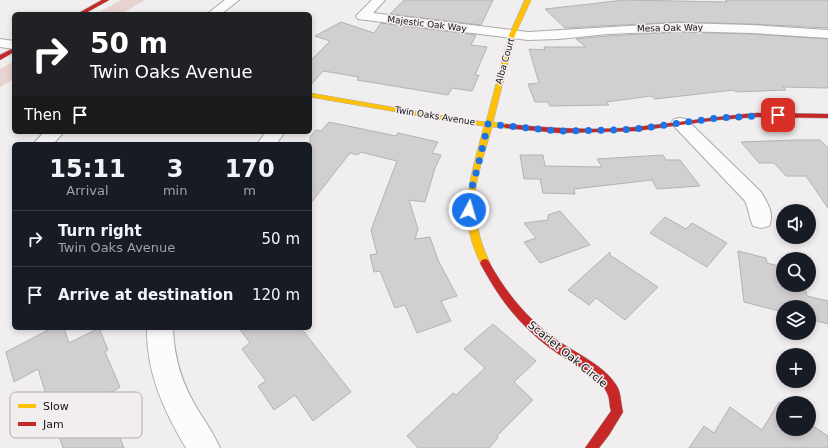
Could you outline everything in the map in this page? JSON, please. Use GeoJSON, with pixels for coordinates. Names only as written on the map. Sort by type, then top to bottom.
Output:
{"type":"FeatureCollection","features":[{"type":"Feature","properties":{"kind":"street"},"geometry":{"type":"LineString","coordinates":[[84,12],[106,0]]}},
{"type":"Feature","properties":{"kind":"street"},"geometry":{"type":"LineString","coordinates":[[215,12],[233,0]]}},
{"type":"Feature","properties":{"kind":"street","name":"Majestic Oak Way"},"geometry":{"type":"LineString","coordinates":[[379,0],[363,16],[512,35]]}},
{"type":"Feature","properties":{"kind":"street","name":"Alba Court"},"geometry":{"type":"LineString","coordinates":[[488,124],[512,35],[528,0]]}},
{"type":"Feature","properties":{"kind":"street","name":"Mesa Oak Way"},"geometry":{"type":"LineString","coordinates":[[512,35],[559,35],[608,30],[678,27],[752,28],[828,34]]}},
{"type":"Feature","properties":{"kind":"street"},"geometry":{"type":"LineString","coordinates":[[0,43],[12,46]]}},
{"type":"Feature","properties":{"kind":"street"},"geometry":{"type":"LineString","coordinates":[[0,58],[12,51]]}},
{"type":"Feature","properties":{"kind":"street","name":"Twin Oaks Avenue"},"geometry":{"type":"LineString","coordinates":[[312,95],[488,124],[540,130],[579,131],[636,129],[717,118],[757,115],[828,116]]}},
{"type":"Feature","properties":{"kind":"street"},"geometry":{"type":"LineString","coordinates":[[680,123],[754,197],[759,207],[761,220]]}},
{"type":"Feature","properties":{"kind":"street","name":"Scarlet Oak Circle"},"geometry":{"type":"LineString","coordinates":[[488,124],[470,198],[470,216],[477,249],[492,277],[513,306],[527,321],[555,345],[598,376],[612,389],[617,412],[605,431],[591,448]]}},
{"type":"Feature","properties":{"kind":"street"},"geometry":{"type":"LineString","coordinates":[[268,142],[274,134]]}},
{"type":"Feature","properties":{"kind":"street"},"geometry":{"type":"LineString","coordinates":[[160,330],[159,340],[165,374],[179,407],[204,448]]}},
{"type":"Feature","properties":{"kind":"shaded area"},"geometry":{"type":"Polygon","coordinates":[[[121,0],[145,0],[124,12],[100,12],[121,0]]]}},
{"type":"Feature","properties":{"kind":"shaded area"},"geometry":{"type":"Polygon","coordinates":[[[12,62],[12,80],[0,87],[0,69],[12,62]]]}},
{"type":"Feature","properties":{"kind":"building"},"geometry":{"type":"Polygon","coordinates":[[[404,0],[493,0],[481,25],[390,14],[404,0]]]}},
{"type":"Feature","properties":{"kind":"building"},"geometry":{"type":"Polygon","coordinates":[[[625,0],[727,2],[725,0],[828,0],[828,28],[678,22],[565,28],[545,9],[625,0]]]}},
{"type":"Feature","properties":{"kind":"building"},"geometry":{"type":"Polygon","coordinates":[[[341,22],[374,33],[381,23],[476,35],[471,45],[487,47],[475,75],[479,75],[472,91],[452,88],[448,95],[357,80],[359,77],[323,71],[312,84],[312,59],[330,41],[315,36],[341,22]]]}},
{"type":"Feature","properties":{"kind":"building"},"geometry":{"type":"Polygon","coordinates":[[[678,32],[751,34],[828,39],[828,88],[783,87],[786,90],[736,92],[734,90],[655,99],[651,96],[606,102],[609,105],[550,106],[548,102],[535,102],[528,84],[539,83],[529,49],[545,50],[544,47],[586,47],[576,39],[678,32]]]}},
{"type":"Feature","properties":{"kind":"building"},"geometry":{"type":"Polygon","coordinates":[[[329,122],[396,136],[398,133],[438,142],[432,153],[441,155],[435,168],[425,202],[409,200],[418,229],[415,239],[430,237],[438,260],[457,296],[441,301],[451,321],[417,333],[405,305],[395,308],[380,271],[374,272],[370,255],[377,254],[371,230],[397,161],[360,152],[358,155],[350,153],[312,201],[312,142],[310,142],[310,137],[316,130],[321,131],[329,122]]]}},
{"type":"Feature","properties":{"kind":"building"},"geometry":{"type":"Polygon","coordinates":[[[820,140],[828,148],[828,208],[806,176],[786,176],[774,163],[759,163],[741,142],[820,140]]]}},
{"type":"Feature","properties":{"kind":"building"},"geometry":{"type":"Polygon","coordinates":[[[520,155],[543,155],[545,166],[602,167],[597,159],[663,155],[666,160],[680,160],[700,186],[657,189],[652,180],[574,189],[575,194],[543,193],[540,179],[524,179],[520,155]]]}},
{"type":"Feature","properties":{"kind":"building"},"geometry":{"type":"Polygon","coordinates":[[[560,211],[590,245],[540,263],[524,242],[536,238],[524,223],[548,220],[548,215],[560,211]]]}},
{"type":"Feature","properties":{"kind":"building"},"geometry":{"type":"Polygon","coordinates":[[[665,217],[686,229],[692,223],[727,243],[707,267],[650,233],[665,217]]]}},
{"type":"Feature","properties":{"kind":"building"},"geometry":{"type":"Polygon","coordinates":[[[738,251],[766,258],[767,263],[776,265],[776,292],[806,292],[807,296],[828,301],[828,324],[816,321],[816,300],[776,300],[776,310],[744,302],[738,251]]]}},
{"type":"Feature","properties":{"kind":"building"},"geometry":{"type":"Polygon","coordinates":[[[610,252],[610,255],[658,287],[625,320],[596,298],[589,305],[568,290],[610,252]]]}},
{"type":"Feature","properties":{"kind":"building"},"geometry":{"type":"Polygon","coordinates":[[[493,324],[536,361],[514,382],[533,400],[497,436],[498,438],[489,448],[418,448],[407,436],[453,393],[456,395],[485,368],[464,349],[493,324]]]}},
{"type":"Feature","properties":{"kind":"building"},"geometry":{"type":"Polygon","coordinates":[[[48,330],[65,330],[69,343],[95,330],[100,330],[108,350],[105,352],[120,387],[112,392],[45,392],[38,369],[14,382],[6,352],[48,330]]]}},
{"type":"Feature","properties":{"kind":"building"},"geometry":{"type":"Polygon","coordinates":[[[240,330],[303,330],[351,392],[313,421],[295,395],[274,410],[258,386],[266,381],[242,349],[250,343],[240,330]]]}},
{"type":"Feature","properties":{"kind":"building"},"geometry":{"type":"Polygon","coordinates":[[[730,407],[762,430],[776,407],[776,436],[816,436],[816,428],[828,436],[828,448],[689,448],[704,426],[714,433],[730,407]]]}},
{"type":"Feature","properties":{"kind":"building"},"geometry":{"type":"Polygon","coordinates":[[[60,438],[120,438],[124,448],[63,448],[60,438]]]}},
{"type":"Feature","properties":{"kind":"traffic: slow"},"geometry":{"type":"LineString","coordinates":[[485,263],[477,245],[473,226],[471,207],[472,187],[512,35],[528,0]]}},
{"type":"Feature","properties":{"kind":"traffic: slow"},"geometry":{"type":"LineString","coordinates":[[312,95],[461,121],[506,126]]}},
{"type":"Feature","properties":{"kind":"traffic: jam"},"geometry":{"type":"LineString","coordinates":[[84,12],[106,0]]}},
{"type":"Feature","properties":{"kind":"traffic: jam"},"geometry":{"type":"LineString","coordinates":[[0,58],[12,51]]}},
{"type":"Feature","properties":{"kind":"traffic: jam"},"geometry":{"type":"LineString","coordinates":[[506,126],[559,131],[636,129],[717,118],[757,115],[828,116]]}},
{"type":"Feature","properties":{"kind":"traffic: jam"},"geometry":{"type":"LineString","coordinates":[[485,263],[498,286],[523,318],[553,344],[595,371],[609,384],[613,391],[617,412],[605,431],[591,448]]}},
{"type":"Feature","properties":{"kind":"route"},"geometry":{"type":"LineString","coordinates":[[469,210],[472,187],[488,124],[559,131],[617,130],[636,129],[717,118],[778,115]]}}]}
